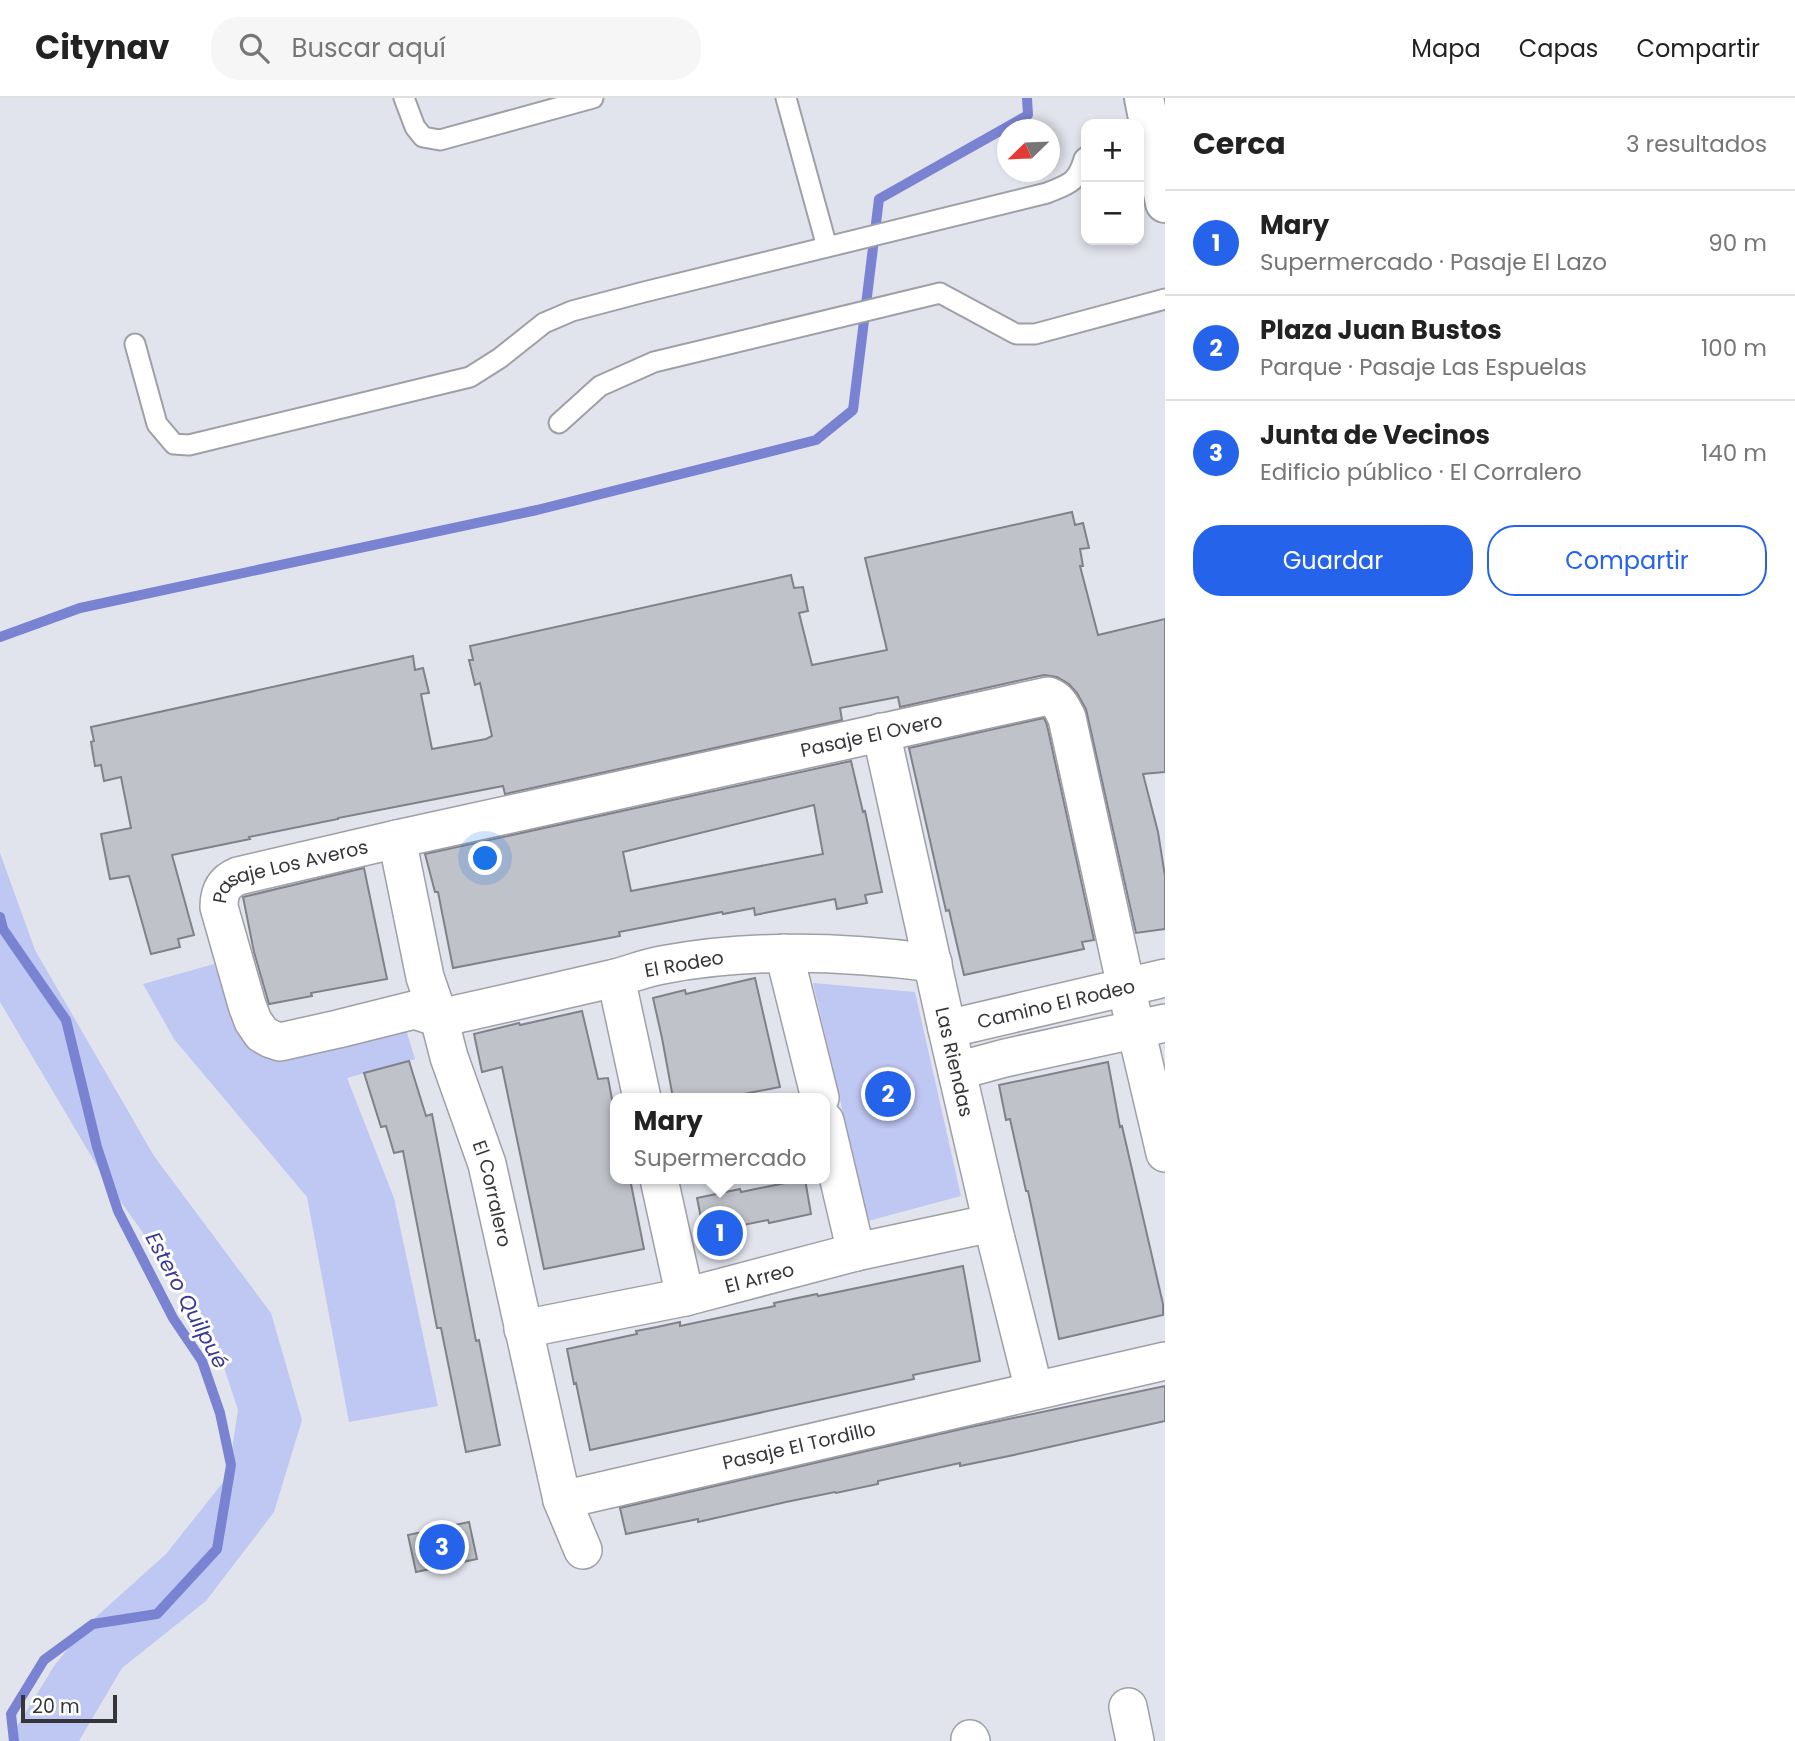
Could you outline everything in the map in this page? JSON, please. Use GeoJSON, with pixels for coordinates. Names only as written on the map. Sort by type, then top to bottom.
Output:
{"type":"FeatureCollection","features":[{"type":"Feature","properties":{"kind":"street"},"geometry":{"type":"LineString","coordinates":[[1144,98],[1146,143],[1165,203]]}},
{"type":"Feature","properties":{"kind":"street","name":"Pasaje El Overo"},"geometry":{"type":"LineString","coordinates":[[397,839],[1048,696],[1062,706],[1067,718],[1126,987]]}},
{"type":"Feature","properties":{"kind":"street","name":"Las Riendas"},"geometry":{"type":"LineString","coordinates":[[881,732],[992,1223],[1034,1390]]}},
{"type":"Feature","properties":{"kind":"street","name":"El Corralero"},"geometry":{"type":"LineString","coordinates":[[397,839],[425,977],[449,1057],[488,1164],[562,1500],[583,1550]]}},
{"type":"Feature","properties":{"kind":"street","name":"Pasaje Los Averos"},"geometry":{"type":"LineString","coordinates":[[397,839],[238,876],[229,880],[222,888],[219,907],[253,1021],[262,1034],[271,1039],[280,1042],[414,1010],[439,1018]]}},
{"type":"Feature","properties":{"kind":"street"},"geometry":{"type":"LineString","coordinates":[[784,953],[819,1093]]}},
{"type":"Feature","properties":{"kind":"street","name":"El Rodeo"},"geometry":{"type":"LineString","coordinates":[[439,1018],[661,965],[740,954],[887,957],[933,963]]}},
{"type":"Feature","properties":{"kind":"street"},"geometry":{"type":"LineString","coordinates":[[615,978],[641,1093]]}},
{"type":"Feature","properties":{"kind":"street","name":"Camino El Rodeo"},"geometry":{"type":"LineString","coordinates":[[947,1029],[1165,978]]}},
{"type":"Feature","properties":{"kind":"street"},"geometry":{"type":"LineString","coordinates":[[1126,987],[1151,1026],[1165,1153]]}},
{"type":"Feature","properties":{"kind":"street"},"geometry":{"type":"LineString","coordinates":[[957,1071],[1151,1026]]}},
{"type":"Feature","properties":{"kind":"street"},"geometry":{"type":"LineString","coordinates":[[830,1142],[856,1252]]}},
{"type":"Feature","properties":{"kind":"street"},"geometry":{"type":"LineString","coordinates":[[660,1184],[685,1297]]}},
{"type":"Feature","properties":{"kind":"street","name":"El Arreo"},"geometry":{"type":"LineString","coordinates":[[523,1329],[685,1297],[856,1252],[992,1223]]}},
{"type":"Feature","properties":{"kind":"street","name":"Pasaje El Tordillo"},"geometry":{"type":"LineString","coordinates":[[562,1500],[1165,1361]]}},
{"type":"Feature","properties":{"kind":"lane"},"geometry":{"type":"LineString","coordinates":[[404,98],[415,127],[423,137],[440,140],[593,98]]}},
{"type":"Feature","properties":{"kind":"lane"},"geometry":{"type":"LineString","coordinates":[[786,98],[827,247]]}},
{"type":"Feature","properties":{"kind":"lane"},"geometry":{"type":"LineString","coordinates":[[135,344],[157,424],[174,444],[189,445],[471,377],[544,323],[572,311],[1047,193],[1069,184],[1078,177],[1081,168]]}},
{"type":"Feature","properties":{"kind":"lane"},"geometry":{"type":"LineString","coordinates":[[559,423],[600,386],[654,362],[940,293],[1016,334],[1035,334],[1165,299]]}},
{"type":"Feature","properties":{"kind":"shaded area"},"geometry":{"type":"Polygon","coordinates":[[[0,853],[35,950],[154,1156],[271,1313],[302,1420],[274,1512],[206,1601],[122,1668],[79,1741],[8,1741],[54,1666],[87,1625],[166,1554],[228,1476],[238,1410],[211,1328],[106,1181],[0,1002],[0,853]]]}},
{"type":"Feature","properties":{"kind":"shaded area"},"geometry":{"type":"Polygon","coordinates":[[[214,964],[238,1031],[405,1026],[415,1059],[347,1078],[394,1198],[438,1406],[349,1422],[307,1197],[174,1039],[143,984],[214,964]]]}},
{"type":"Feature","properties":{"kind":"shaded area"},"geometry":{"type":"Polygon","coordinates":[[[813,983],[915,992],[961,1196],[868,1221],[813,983]]]}},
{"type":"Feature","properties":{"kind":"building"},"geometry":{"type":"Polygon","coordinates":[[[1072,512],[1075,525],[1083,523],[1089,548],[1080,549],[1083,566],[1080,566],[1098,635],[1165,619],[1165,772],[1143,774],[1158,832],[1165,876],[1165,929],[1136,933],[1086,709],[1069,684],[1057,677],[1044,675],[900,707],[898,697],[840,708],[842,720],[505,794],[503,786],[338,818],[172,855],[194,935],[178,939],[180,947],[151,954],[129,876],[110,879],[101,834],[131,828],[121,777],[104,781],[101,765],[95,766],[91,727],[413,656],[415,670],[423,668],[429,693],[421,694],[432,749],[486,739],[492,736],[480,683],[475,685],[469,660],[473,660],[470,646],[791,575],[794,588],[803,587],[808,611],[799,613],[812,665],[887,650],[865,558],[1072,512]]]}},
{"type":"Feature","properties":{"kind":"building"},"geometry":{"type":"Polygon","coordinates":[[[1044,718],[1094,940],[1082,942],[1084,949],[964,975],[949,910],[946,911],[909,748],[1044,718]]]}},
{"type":"Feature","properties":{"kind":"building"},"geometry":{"type":"Polygon","coordinates":[[[851,761],[863,812],[865,811],[882,892],[865,895],[867,903],[837,909],[835,899],[755,915],[754,908],[723,914],[722,912],[619,932],[620,936],[453,968],[438,892],[435,892],[425,854],[851,761]],[[814,805],[623,852],[631,891],[823,854],[814,805]]]}},
{"type":"Feature","properties":{"kind":"building"},"geometry":{"type":"Polygon","coordinates":[[[364,868],[387,979],[269,1004],[254,952],[243,897],[364,868]]]}},
{"type":"Feature","properties":{"kind":"building"},"geometry":{"type":"Polygon","coordinates":[[[755,978],[780,1087],[749,1093],[672,1093],[653,998],[685,990],[686,994],[755,978]]]}},
{"type":"Feature","properties":{"kind":"building"},"geometry":{"type":"Polygon","coordinates":[[[582,1011],[598,1079],[608,1078],[611,1093],[610,1184],[631,1184],[644,1249],[544,1269],[502,1067],[482,1072],[474,1034],[519,1023],[520,1025],[582,1011]]]}},
{"type":"Feature","properties":{"kind":"building"},"geometry":{"type":"Polygon","coordinates":[[[409,1061],[426,1116],[432,1114],[476,1341],[479,1340],[500,1445],[466,1452],[441,1328],[437,1328],[403,1151],[394,1153],[386,1126],[381,1127],[364,1073],[409,1061]]]}},
{"type":"Feature","properties":{"kind":"building"},"geometry":{"type":"Polygon","coordinates":[[[1108,1062],[1120,1127],[1122,1126],[1163,1304],[1163,1315],[1059,1339],[1028,1191],[1010,1119],[1006,1120],[999,1085],[1108,1062]]]}},
{"type":"Feature","properties":{"kind":"building"},"geometry":{"type":"Polygon","coordinates":[[[780,1184],[806,1184],[811,1214],[704,1233],[697,1198],[740,1189],[741,1192],[780,1184]]]}},
{"type":"Feature","properties":{"kind":"building"},"geometry":{"type":"Polygon","coordinates":[[[963,1266],[980,1361],[913,1375],[914,1379],[590,1450],[567,1349],[637,1334],[636,1331],[680,1322],[680,1326],[775,1306],[774,1303],[963,1266]]]}},
{"type":"Feature","properties":{"kind":"building"},"geometry":{"type":"Polygon","coordinates":[[[1165,1386],[1165,1421],[1014,1455],[960,1466],[960,1463],[878,1481],[878,1484],[698,1522],[698,1519],[626,1534],[620,1508],[966,1428],[1165,1386]]]}},
{"type":"Feature","properties":{"kind":"building"},"geometry":{"type":"Polygon","coordinates":[[[469,1522],[477,1559],[416,1572],[408,1535],[469,1522]]]}},
{"type":"Feature","properties":{"kind":"waterway"},"geometry":{"type":"LineString","coordinates":[[0,637],[80,608],[537,510],[816,440],[853,410],[879,199],[1028,115],[1027,98]]}},
{"type":"Feature","properties":{"kind":"waterway","name":"Estero Quilpué"},"geometry":{"type":"LineString","coordinates":[[0,917],[3,929],[66,1020],[97,1147],[118,1211],[173,1318],[202,1361],[220,1413],[231,1465],[217,1549],[157,1614],[93,1624],[44,1660],[11,1714],[14,1741]]}},
{"type":"Feature","properties":{"kind":"place","name":"Plaza Juan Bustos"},"geometry":{"type":"Point","coordinates":[888,1094]}},
{"type":"Feature","properties":{"kind":"place","name":"Mary"},"geometry":{"type":"Point","coordinates":[720,1233]}},
{"type":"Feature","properties":{"kind":"place","name":"Junta de Vecinos"},"geometry":{"type":"Point","coordinates":[442,1547]}}]}
